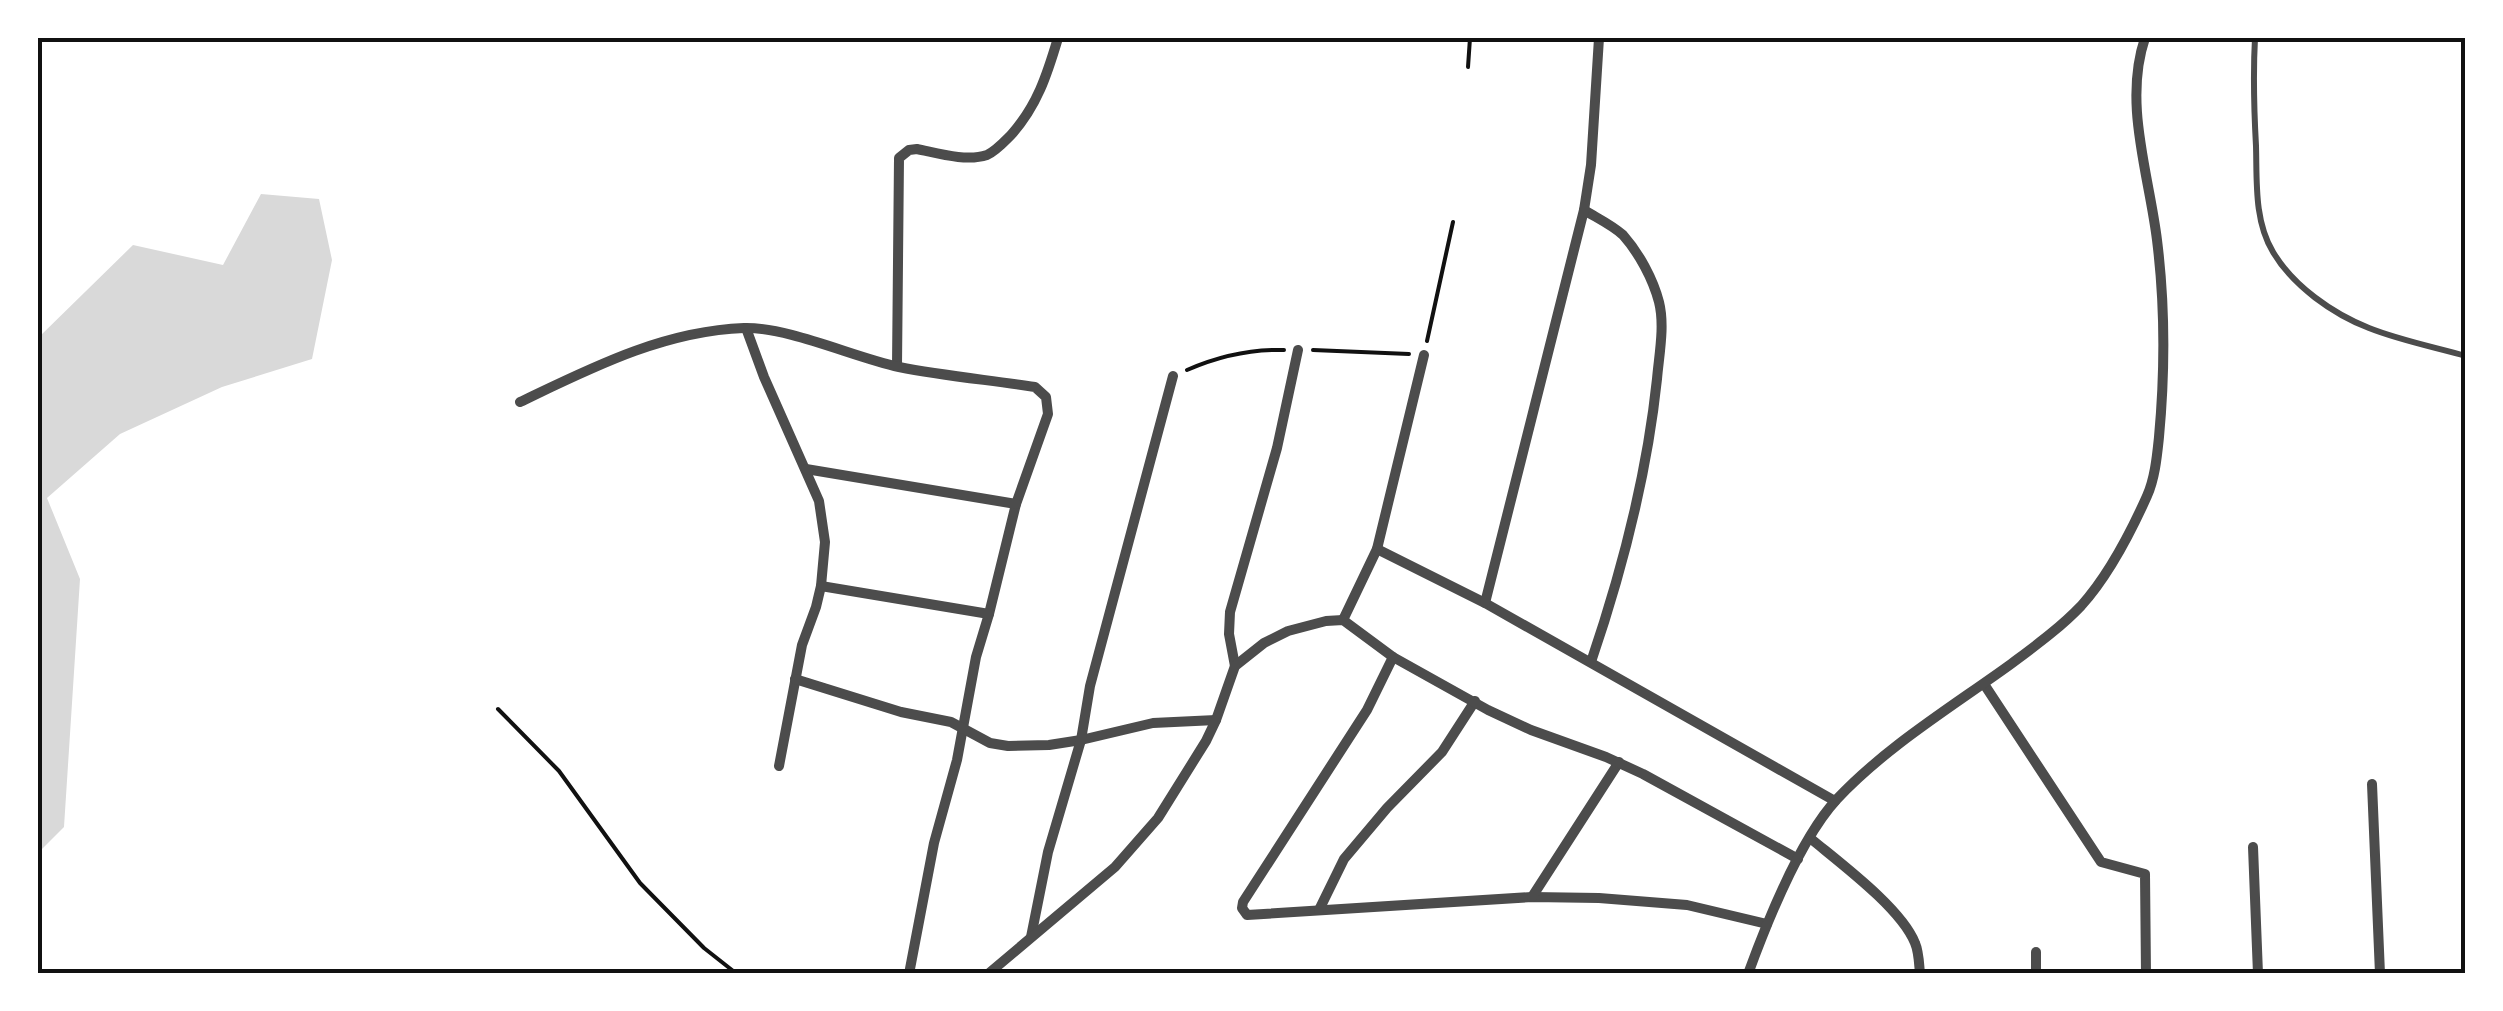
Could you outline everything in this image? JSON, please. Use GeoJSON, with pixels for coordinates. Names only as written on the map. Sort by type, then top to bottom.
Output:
{"type":"FeatureCollection","features":[{"type":"Feature","properties":{"kind":"street"},"geometry":{"type":"LineString","coordinates":[[897,366],[899,158],[910,150],[974,157],[998,148],[1023,122],[1040,95],[1058,38]]}},
{"type":"Feature","properties":{"kind":"street"},"geometry":{"type":"LineString","coordinates":[[1485,603],[1584,210],[1591,165],[1599,38]]}},
{"type":"Feature","properties":{"kind":"street"},"geometry":{"type":"LineString","coordinates":[[1752,973],[1767,924],[1798,859],[1835,801],[1866,771],[2049,636],[2082,605],[2111,564],[2150,490],[2160,425],[2163,357],[2157,240],[2136,95],[2145,38]]}},
{"type":"Feature","properties":{"kind":"street"},"geometry":{"type":"LineString","coordinates":[[1584,210],[1621,234],[1637,254],[1653,284],[1661,325],[1653,416],[1642,470],[1622,566],[1591,662]]}},
{"type":"Feature","properties":{"kind":"street"},"geometry":{"type":"LineString","coordinates":[[746,328],[819,501],[824,525],[825,565],[802,645],[779,766]]}},
{"type":"Feature","properties":{"kind":"street"},"geometry":{"type":"LineString","coordinates":[[520,402],[618,356],[663,341],[746,328],[792,336],[897,366],[1035,387],[1046,397],[1048,414],[1016,504],[976,657],[909,974]]}},
{"type":"Feature","properties":{"kind":"street"},"geometry":{"type":"LineString","coordinates":[[988,974],[1115,867],[1142,837],[1158,818],[1216,720],[1235,666],[1229,634],[1230,612],[1277,448],[1298,350]]}},
{"type":"Feature","properties":{"kind":"street"},"geometry":{"type":"LineString","coordinates":[[1344,620],[1378,549],[1424,354]]}},
{"type":"Feature","properties":{"kind":"street"},"geometry":{"type":"LineString","coordinates":[[1031,937],[1048,852],[1082,740],[1090,686],[1173,376]]}},
{"type":"Feature","properties":{"kind":"street"},"geometry":{"type":"LineString","coordinates":[[806,469],[1016,504]]}},
{"type":"Feature","properties":{"kind":"street"},"geometry":{"type":"LineString","coordinates":[[1378,549],[1485,603],[1835,801]]}},
{"type":"Feature","properties":{"kind":"street"},"geometry":{"type":"LineString","coordinates":[[821,586],[989,614]]}},
{"type":"Feature","properties":{"kind":"street"},"geometry":{"type":"LineString","coordinates":[[1235,666],[1264,643],[1288,631],[1344,620],[1393,657],[1488,710],[1619,762],[1798,859]]}},
{"type":"Feature","properties":{"kind":"street"},"geometry":{"type":"LineString","coordinates":[[1393,657],[1367,710],[1312,800],[1243,902],[1247,915],[1532,897],[1668,903],[1767,924]]}},
{"type":"Feature","properties":{"kind":"street"},"geometry":{"type":"LineString","coordinates":[[795,679],[901,712],[951,722],[975,737],[1008,746],[1049,746],[1152,723],[1216,720]]}},
{"type":"Feature","properties":{"kind":"street"},"geometry":{"type":"LineString","coordinates":[[1984,684],[2101,862],[2145,874],[2146,974]]}},
{"type":"Feature","properties":{"kind":"street"},"geometry":{"type":"LineString","coordinates":[[1319,910],[1344,859],[1442,752],[1475,701]]}},
{"type":"Feature","properties":{"kind":"street"},"geometry":{"type":"LineString","coordinates":[[1532,897],[1619,762]]}},
{"type":"Feature","properties":{"kind":"street"},"geometry":{"type":"LineString","coordinates":[[2372,784],[2380,974]]}},
{"type":"Feature","properties":{"kind":"street"},"geometry":{"type":"LineString","coordinates":[[1810,838],[1886,904],[1906,927],[1916,944],[1920,974]]}},
{"type":"Feature","properties":{"kind":"street"},"geometry":{"type":"LineString","coordinates":[[2254,847],[2258,974]]}},
{"type":"Feature","properties":{"kind":"street"},"geometry":{"type":"LineString","coordinates":[[2036,952],[2036,974]]}},
{"type":"Feature","properties":{"kind":"lane"},"geometry":{"type":"LineString","coordinates":[[2254,38],[2259,210],[2272,252],[2310,293],[2336,312],[2369,328],[2466,356]]}},
{"type":"Feature","properties":{"kind":"path"},"geometry":{"type":"LineString","coordinates":[[1468,68],[1470,38]]}},
{"type":"Feature","properties":{"kind":"path"},"geometry":{"type":"LineString","coordinates":[[1424,354],[1453,222]]}},
{"type":"Feature","properties":{"kind":"path"},"geometry":{"type":"LineString","coordinates":[[498,710],[559,771],[640,883],[704,948],[737,974]]}},
{"type":"Feature","properties":{"kind":"shaded area"},"geometry":{"type":"Polygon","coordinates":[[[261,194],[319,199],[332,260],[312,359],[222,387],[120,434],[47,498],[80,579],[64,827],[38,853],[38,338],[133,245],[223,265],[261,194]]]}}]}
